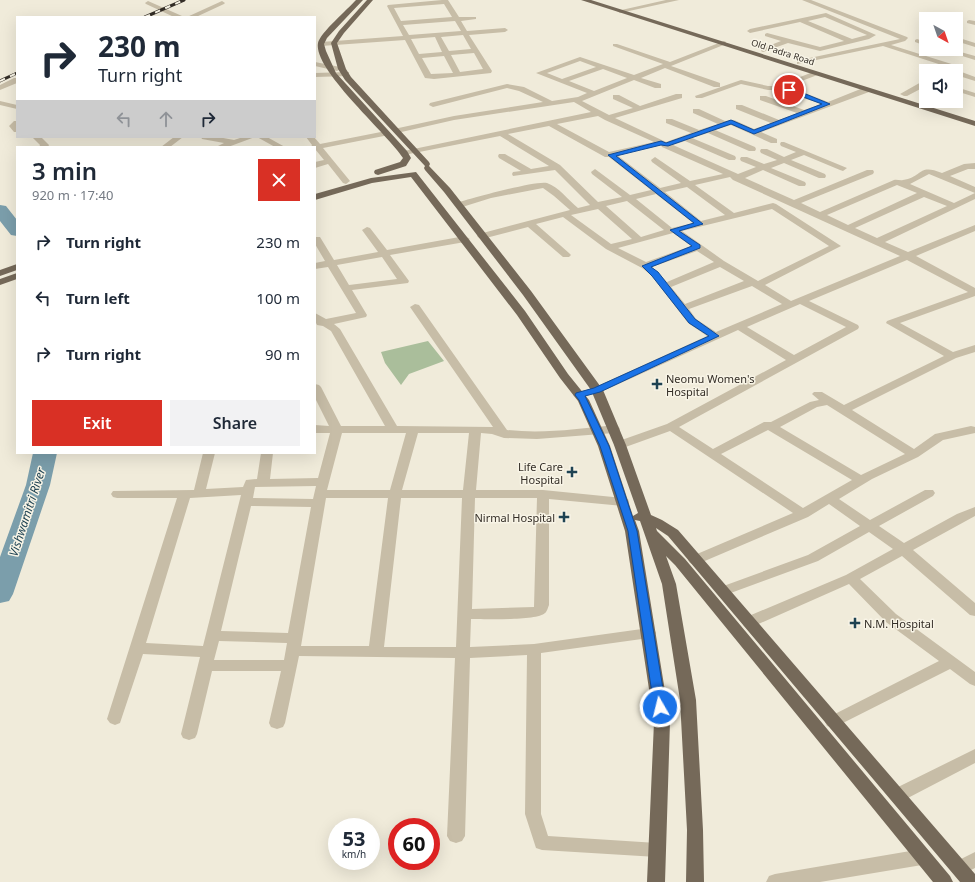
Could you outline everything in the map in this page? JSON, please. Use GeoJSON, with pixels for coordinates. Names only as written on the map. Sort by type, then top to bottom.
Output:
{"type":"FeatureCollection","features":[{"type":"Feature","properties":{"kind":"main road"},"geometry":{"type":"LineString","coordinates":[[360,0],[324,37],[321,44],[322,52],[332,72],[404,153],[407,158],[400,167],[401,171],[413,174],[465,239],[521,312],[564,376],[583,400],[604,446],[623,502],[630,524],[650,633],[662,722],[656,882]]}},
{"type":"Feature","properties":{"kind":"main road"},"geometry":{"type":"LineString","coordinates":[[370,0],[340,32],[334,43],[344,72],[415,151],[527,293],[597,390],[620,445],[669,584],[688,700],[695,830],[695,882]]}},
{"type":"Feature","properties":{"kind":"main road","name":"Old Padra Road"},"geometry":{"type":"LineString","coordinates":[[584,0],[724,43],[816,74],[975,124]]}},
{"type":"Feature","properties":{"kind":"main road","name":"Old Padra Road"},"geometry":{"type":"LineString","coordinates":[[602,0],[919,99]]}},
{"type":"Feature","properties":{"kind":"main road","name":"Old Padra Road"},"geometry":{"type":"LineString","coordinates":[[951,108],[975,115]]}},
{"type":"Feature","properties":{"kind":"main road"},"geometry":{"type":"LineString","coordinates":[[316,190],[403,164],[415,162],[427,166]]}},
{"type":"Feature","properties":{"kind":"main road"},"geometry":{"type":"LineString","coordinates":[[316,196],[371,180],[424,172],[427,166]]}},
{"type":"Feature","properties":{"kind":"main road"},"geometry":{"type":"LineString","coordinates":[[0,273],[16,267]]}},
{"type":"Feature","properties":{"kind":"main road"},"geometry":{"type":"LineString","coordinates":[[0,282],[16,276]]}},
{"type":"Feature","properties":{"kind":"main road"},"geometry":{"type":"LineString","coordinates":[[630,524],[645,517],[659,523],[673,533],[971,882]]}},
{"type":"Feature","properties":{"kind":"main road"},"geometry":{"type":"LineString","coordinates":[[630,524],[650,533],[680,562],[944,882]]}},
{"type":"Feature","properties":{"kind":"street"},"geometry":{"type":"LineString","coordinates":[[620,11],[676,0]]}},
{"type":"Feature","properties":{"kind":"street"},"geometry":{"type":"LineString","coordinates":[[800,62],[905,38],[805,0]]}},
{"type":"Feature","properties":{"kind":"street"},"geometry":{"type":"LineString","coordinates":[[399,23],[422,10],[445,1],[455,19],[477,51],[488,71],[434,77],[428,76],[399,23],[390,6],[422,10],[455,19],[474,18]]}},
{"type":"Feature","properties":{"kind":"street"},"geometry":{"type":"LineString","coordinates":[[148,3],[178,16]]}},
{"type":"Feature","properties":{"kind":"street"},"geometry":{"type":"LineString","coordinates":[[192,16],[222,3]]}},
{"type":"Feature","properties":{"kind":"street"},"geometry":{"type":"LineString","coordinates":[[162,16],[170,12]]}},
{"type":"Feature","properties":{"kind":"street"},"geometry":{"type":"LineString","coordinates":[[750,30],[826,15],[873,35],[823,49],[816,49],[767,35]]}},
{"type":"Feature","properties":{"kind":"street"},"geometry":{"type":"LineString","coordinates":[[800,20],[852,42]]}},
{"type":"Feature","properties":{"kind":"street"},"geometry":{"type":"LineString","coordinates":[[771,26],[823,49]]}},
{"type":"Feature","properties":{"kind":"street"},"geometry":{"type":"LineString","coordinates":[[321,44],[505,30]]}},
{"type":"Feature","properties":{"kind":"street"},"geometry":{"type":"LineString","coordinates":[[437,35],[458,75]]}},
{"type":"Feature","properties":{"kind":"street"},"geometry":{"type":"LineString","coordinates":[[763,50],[786,41]]}},
{"type":"Feature","properties":{"kind":"street"},"geometry":{"type":"LineString","coordinates":[[963,41],[975,45]]}},
{"type":"Feature","properties":{"kind":"street"},"geometry":{"type":"LineString","coordinates":[[397,131],[454,118],[578,99],[724,43]]}},
{"type":"Feature","properties":{"kind":"street"},"geometry":{"type":"LineString","coordinates":[[883,44],[939,64]]}},
{"type":"Feature","properties":{"kind":"street"},"geometry":{"type":"LineString","coordinates":[[615,46],[717,85]]}},
{"type":"Feature","properties":{"kind":"street"},"geometry":{"type":"LineString","coordinates":[[417,56],[477,51]]}},
{"type":"Feature","properties":{"kind":"street"},"geometry":{"type":"LineString","coordinates":[[963,56],[974,60]]}},
{"type":"Feature","properties":{"kind":"street"},"geometry":{"type":"LineString","coordinates":[[593,93],[540,73],[580,59],[658,86]]}},
{"type":"Feature","properties":{"kind":"street"},"geometry":{"type":"LineString","coordinates":[[963,64],[974,60]]}},
{"type":"Feature","properties":{"kind":"street"},"geometry":{"type":"LineString","coordinates":[[316,64],[332,72]]}},
{"type":"Feature","properties":{"kind":"street"},"geometry":{"type":"LineString","coordinates":[[563,81],[603,67]]}},
{"type":"Feature","properties":{"kind":"street"},"geometry":{"type":"LineString","coordinates":[[316,75],[332,72],[344,72]]}},
{"type":"Feature","properties":{"kind":"street"},"geometry":{"type":"LineString","coordinates":[[963,73],[975,79]]}},
{"type":"Feature","properties":{"kind":"street"},"geometry":{"type":"LineString","coordinates":[[699,96],[741,82],[768,88],[778,88],[816,74]]}},
{"type":"Feature","properties":{"kind":"street"},"geometry":{"type":"LineString","coordinates":[[0,88],[16,81]]}},
{"type":"Feature","properties":{"kind":"street"},"geometry":{"type":"LineString","coordinates":[[434,105],[507,86],[521,89],[551,103]]}},
{"type":"Feature","properties":{"kind":"street"},"geometry":{"type":"LineString","coordinates":[[904,94],[919,86]]}},
{"type":"Feature","properties":{"kind":"street"},"geometry":{"type":"LineString","coordinates":[[789,90],[828,104]]}},
{"type":"Feature","properties":{"kind":"street"},"geometry":{"type":"LineString","coordinates":[[754,132],[866,90]]}},
{"type":"Feature","properties":{"kind":"street"},"geometry":{"type":"LineString","coordinates":[[963,91],[975,95]]}},
{"type":"Feature","properties":{"kind":"street"},"geometry":{"type":"LineString","coordinates":[[608,118],[679,96]]}},
{"type":"Feature","properties":{"kind":"street"},"geometry":{"type":"LineString","coordinates":[[616,97],[639,108]]}},
{"type":"Feature","properties":{"kind":"street"},"geometry":{"type":"LineString","coordinates":[[763,98],[804,113]]}},
{"type":"Feature","properties":{"kind":"street"},"geometry":{"type":"LineString","coordinates":[[578,99],[578,102],[608,118],[908,256],[975,293]]}},
{"type":"Feature","properties":{"kind":"street"},"geometry":{"type":"LineString","coordinates":[[0,103],[16,107]]}},
{"type":"Feature","properties":{"kind":"street"},"geometry":{"type":"LineString","coordinates":[[739,107],[779,123]]}},
{"type":"Feature","properties":{"kind":"street"},"geometry":{"type":"LineString","coordinates":[[713,110],[699,113],[754,132],[774,141]]}},
{"type":"Feature","properties":{"kind":"street"},"geometry":{"type":"LineString","coordinates":[[404,153],[599,113]]}},
{"type":"Feature","properties":{"kind":"street"},"geometry":{"type":"LineString","coordinates":[[550,123],[605,154],[612,155],[685,138],[739,119]]}},
{"type":"Feature","properties":{"kind":"street"},"geometry":{"type":"LineString","coordinates":[[669,121],[698,133]]}},
{"type":"Feature","properties":{"kind":"street"},"geometry":{"type":"LineString","coordinates":[[708,130],[748,147],[765,137]]}},
{"type":"Feature","properties":{"kind":"street"},"geometry":{"type":"LineString","coordinates":[[316,147],[386,133]]}},
{"type":"Feature","properties":{"kind":"street"},"geometry":{"type":"LineString","coordinates":[[501,133],[557,167],[639,240]]}},
{"type":"Feature","properties":{"kind":"street"},"geometry":{"type":"LineString","coordinates":[[37,138],[43,142],[44,146]]}},
{"type":"Feature","properties":{"kind":"street"},"geometry":{"type":"LineString","coordinates":[[166,146],[178,138]]}},
{"type":"Feature","properties":{"kind":"street"},"geometry":{"type":"LineString","coordinates":[[210,138],[232,142]]}},
{"type":"Feature","properties":{"kind":"street"},"geometry":{"type":"LineString","coordinates":[[222,146],[247,138]]}},
{"type":"Feature","properties":{"kind":"street"},"geometry":{"type":"LineString","coordinates":[[263,138],[279,146]]}},
{"type":"Feature","properties":{"kind":"street"},"geometry":{"type":"LineString","coordinates":[[685,138],[732,158]]}},
{"type":"Feature","properties":{"kind":"street"},"geometry":{"type":"LineString","coordinates":[[784,144],[843,168]]}},
{"type":"Feature","properties":{"kind":"street"},"geometry":{"type":"LineString","coordinates":[[316,147],[346,181]]}},
{"type":"Feature","properties":{"kind":"street"},"geometry":{"type":"LineString","coordinates":[[764,151],[822,176]]}},
{"type":"Feature","properties":{"kind":"street"},"geometry":{"type":"LineString","coordinates":[[482,236],[598,205],[688,184],[733,176],[764,167],[804,152]]}},
{"type":"Feature","properties":{"kind":"street"},"geometry":{"type":"LineString","coordinates":[[612,155],[700,224]]}},
{"type":"Feature","properties":{"kind":"street"},"geometry":{"type":"LineString","coordinates":[[502,156],[530,172]]}},
{"type":"Feature","properties":{"kind":"street"},"geometry":{"type":"LineString","coordinates":[[744,159],[802,184]]}},
{"type":"Feature","properties":{"kind":"street"},"geometry":{"type":"LineString","coordinates":[[655,160],[732,216]]}},
{"type":"Feature","properties":{"kind":"street"},"geometry":{"type":"LineString","coordinates":[[316,165],[329,161]]}},
{"type":"Feature","properties":{"kind":"street"},"geometry":{"type":"LineString","coordinates":[[943,176],[967,166],[975,166]]}},
{"type":"Feature","properties":{"kind":"street"},"geometry":{"type":"LineString","coordinates":[[516,174],[557,167]]}},
{"type":"Feature","properties":{"kind":"street"},"geometry":{"type":"LineString","coordinates":[[903,184],[929,171],[971,188],[975,182]]}},
{"type":"Feature","properties":{"kind":"street"},"geometry":{"type":"LineString","coordinates":[[595,172],[672,231],[721,263],[789,304]]}},
{"type":"Feature","properties":{"kind":"street"},"geometry":{"type":"LineString","coordinates":[[794,203],[870,172]]}},
{"type":"Feature","properties":{"kind":"street"},"geometry":{"type":"LineString","coordinates":[[820,215],[897,182],[954,206]]}},
{"type":"Feature","properties":{"kind":"street"},"geometry":{"type":"LineString","coordinates":[[459,205],[490,196],[544,185],[552,189],[567,205],[577,211]]}},
{"type":"Feature","properties":{"kind":"street"},"geometry":{"type":"LineString","coordinates":[[848,228],[925,193]]}},
{"type":"Feature","properties":{"kind":"street"},"geometry":{"type":"LineString","coordinates":[[877,242],[975,196]]}},
{"type":"Feature","properties":{"kind":"street"},"geometry":{"type":"LineString","coordinates":[[609,247],[773,206],[836,246],[755,284],[683,308]]}},
{"type":"Feature","properties":{"kind":"street"},"geometry":{"type":"LineString","coordinates":[[564,214],[609,247],[645,266],[655,274],[692,321],[715,336]]}},
{"type":"Feature","properties":{"kind":"street"},"geometry":{"type":"LineString","coordinates":[[530,224],[566,255]]}},
{"type":"Feature","properties":{"kind":"street"},"geometry":{"type":"LineString","coordinates":[[579,395],[597,390],[789,304],[975,228]]}},
{"type":"Feature","properties":{"kind":"street"},"geometry":{"type":"LineString","coordinates":[[346,288],[404,281],[367,230]]}},
{"type":"Feature","properties":{"kind":"street"},"geometry":{"type":"LineString","coordinates":[[316,238],[362,315],[318,321]]}},
{"type":"Feature","properties":{"kind":"street"},"geometry":{"type":"LineString","coordinates":[[316,266],[385,255],[465,239]]}},
{"type":"Feature","properties":{"kind":"street"},"geometry":{"type":"LineString","coordinates":[[645,266],[698,247]]}},
{"type":"Feature","properties":{"kind":"street"},"geometry":{"type":"LineString","coordinates":[[908,256],[930,263],[975,284]]}},
{"type":"Feature","properties":{"kind":"street"},"geometry":{"type":"LineString","coordinates":[[665,286],[721,263]]}},
{"type":"Feature","properties":{"kind":"street"},"geometry":{"type":"LineString","coordinates":[[952,356],[892,323],[975,293]]}},
{"type":"Feature","properties":{"kind":"street"},"geometry":{"type":"LineString","coordinates":[[620,445],[671,427],[854,327],[799,300]]}},
{"type":"Feature","properties":{"kind":"street"},"geometry":{"type":"LineString","coordinates":[[415,307],[504,434]]}},
{"type":"Feature","properties":{"kind":"street"},"geometry":{"type":"LineString","coordinates":[[318,321],[334,329],[393,429]]}},
{"type":"Feature","properties":{"kind":"street"},"geometry":{"type":"LineString","coordinates":[[738,326],[794,360]]}},
{"type":"Feature","properties":{"kind":"street"},"geometry":{"type":"LineString","coordinates":[[843,410],[952,356],[975,348]]}},
{"type":"Feature","properties":{"kind":"street"},"geometry":{"type":"LineString","coordinates":[[277,722],[293,651],[320,493],[337,429],[316,389]]}},
{"type":"Feature","properties":{"kind":"street"},"geometry":{"type":"LineString","coordinates":[[818,394],[914,454]]}},
{"type":"Feature","properties":{"kind":"street"},"geometry":{"type":"LineString","coordinates":[[772,427],[814,404],[830,401]]}},
{"type":"Feature","properties":{"kind":"street"},"geometry":{"type":"LineString","coordinates":[[712,454],[768,425],[861,480]]}},
{"type":"Feature","properties":{"kind":"street"},"geometry":{"type":"LineString","coordinates":[[671,427],[803,514]]}},
{"type":"Feature","properties":{"kind":"street"},"geometry":{"type":"LineString","coordinates":[[316,429],[492,430],[504,434],[550,435],[614,429]]}},
{"type":"Feature","properties":{"kind":"street"},"geometry":{"type":"LineString","coordinates":[[376,652],[395,494],[412,430]]}},
{"type":"Feature","properties":{"kind":"street"},"geometry":{"type":"LineString","coordinates":[[456,836],[469,494],[475,430]]}},
{"type":"Feature","properties":{"kind":"street"},"geometry":{"type":"LineString","coordinates":[[695,560],[803,514],[861,480],[914,454],[939,437],[974,431]]}},
{"type":"Feature","properties":{"kind":"street"},"geometry":{"type":"LineString","coordinates":[[115,719],[137,648],[192,494],[209,454]]}},
{"type":"Feature","properties":{"kind":"street"},"geometry":{"type":"LineString","coordinates":[[263,483],[267,454]]}},
{"type":"Feature","properties":{"kind":"street"},"geometry":{"type":"LineString","coordinates":[[190,734],[250,483],[263,483],[320,493]]}},
{"type":"Feature","properties":{"kind":"street"},"geometry":{"type":"LineString","coordinates":[[117,494],[192,494],[246,497],[320,493],[543,494],[623,502]]}},
{"type":"Feature","properties":{"kind":"street"},"geometry":{"type":"LineString","coordinates":[[723,591],[813,558],[929,493]]}},
{"type":"Feature","properties":{"kind":"street"},"geometry":{"type":"LineString","coordinates":[[465,614],[534,613],[540,610],[542,605],[543,494]]}},
{"type":"Feature","properties":{"kind":"street"},"geometry":{"type":"LineString","coordinates":[[829,498],[903,549],[975,611]]}},
{"type":"Feature","properties":{"kind":"street"},"geometry":{"type":"LineString","coordinates":[[750,622],[851,578],[962,516],[975,511]]}},
{"type":"Feature","properties":{"kind":"street"},"geometry":{"type":"LineString","coordinates":[[851,578],[891,618],[975,680]]}},
{"type":"Feature","properties":{"kind":"street"},"geometry":{"type":"LineString","coordinates":[[137,648],[207,659],[293,651],[464,653],[534,649],[650,633]]}},
{"type":"Feature","properties":{"kind":"street"},"geometry":{"type":"LineString","coordinates":[[213,636],[293,651]]}},
{"type":"Feature","properties":{"kind":"street"},"geometry":{"type":"LineString","coordinates":[[534,649],[532,814],[542,843],[658,850]]}},
{"type":"Feature","properties":{"kind":"street"},"geometry":{"type":"LineString","coordinates":[[833,722],[951,662]]}},
{"type":"Feature","properties":{"kind":"street"},"geometry":{"type":"LineString","coordinates":[[898,795],[975,755]]}},
{"type":"Feature","properties":{"kind":"street"},"geometry":{"type":"LineString","coordinates":[[775,882],[922,857]]}},
{"type":"Feature","properties":{"kind":"street"},"geometry":{"type":"LineString","coordinates":[[959,868],[975,860]]}},
{"type":"Feature","properties":{"kind":"green space"},"geometry":{"type":"Polygon","coordinates":[[[428,341],[444,361],[409,374],[401,385],[385,363],[381,352],[428,341]]]}},
{"type":"Feature","properties":{"kind":"waterway","name":"Vishwamitri River"},"geometry":{"type":"LineString","coordinates":[[0,210],[16,230]]}},
{"type":"Feature","properties":{"kind":"waterway","name":"Vishwamitri River"},"geometry":{"type":"LineString","coordinates":[[0,594],[38,485],[45,454]]}},
{"type":"Feature","properties":{"kind":"railway"},"geometry":{"type":"LineString","coordinates":[[147,16],[184,0]]}},
{"type":"Feature","properties":{"kind":"railway"},"geometry":{"type":"LineString","coordinates":[[0,81],[16,73]]}},
{"type":"Feature","properties":{"kind":"place","name":"Neomu Women's Hospital"},"geometry":{"type":"Point","coordinates":[657,384]}},
{"type":"Feature","properties":{"kind":"place","name":"Life Care Hospital"},"geometry":{"type":"Point","coordinates":[572,472]}},
{"type":"Feature","properties":{"kind":"place","name":"Nirmal Hospital"},"geometry":{"type":"Point","coordinates":[564,517]}},
{"type":"Feature","properties":{"kind":"place","name":"N.M. Hospital"},"geometry":{"type":"Point","coordinates":[855,623]}},
{"type":"Feature","properties":{"kind":"route"},"geometry":{"type":"LineString","coordinates":[[660,707],[650,633],[632,531],[604,446],[583,400],[579,395],[597,390],[715,336],[692,321],[655,274],[645,266],[698,247],[674,230],[700,224],[612,155],[661,143],[665,145],[731,122],[754,132],[828,104],[789,90]]}}]}
